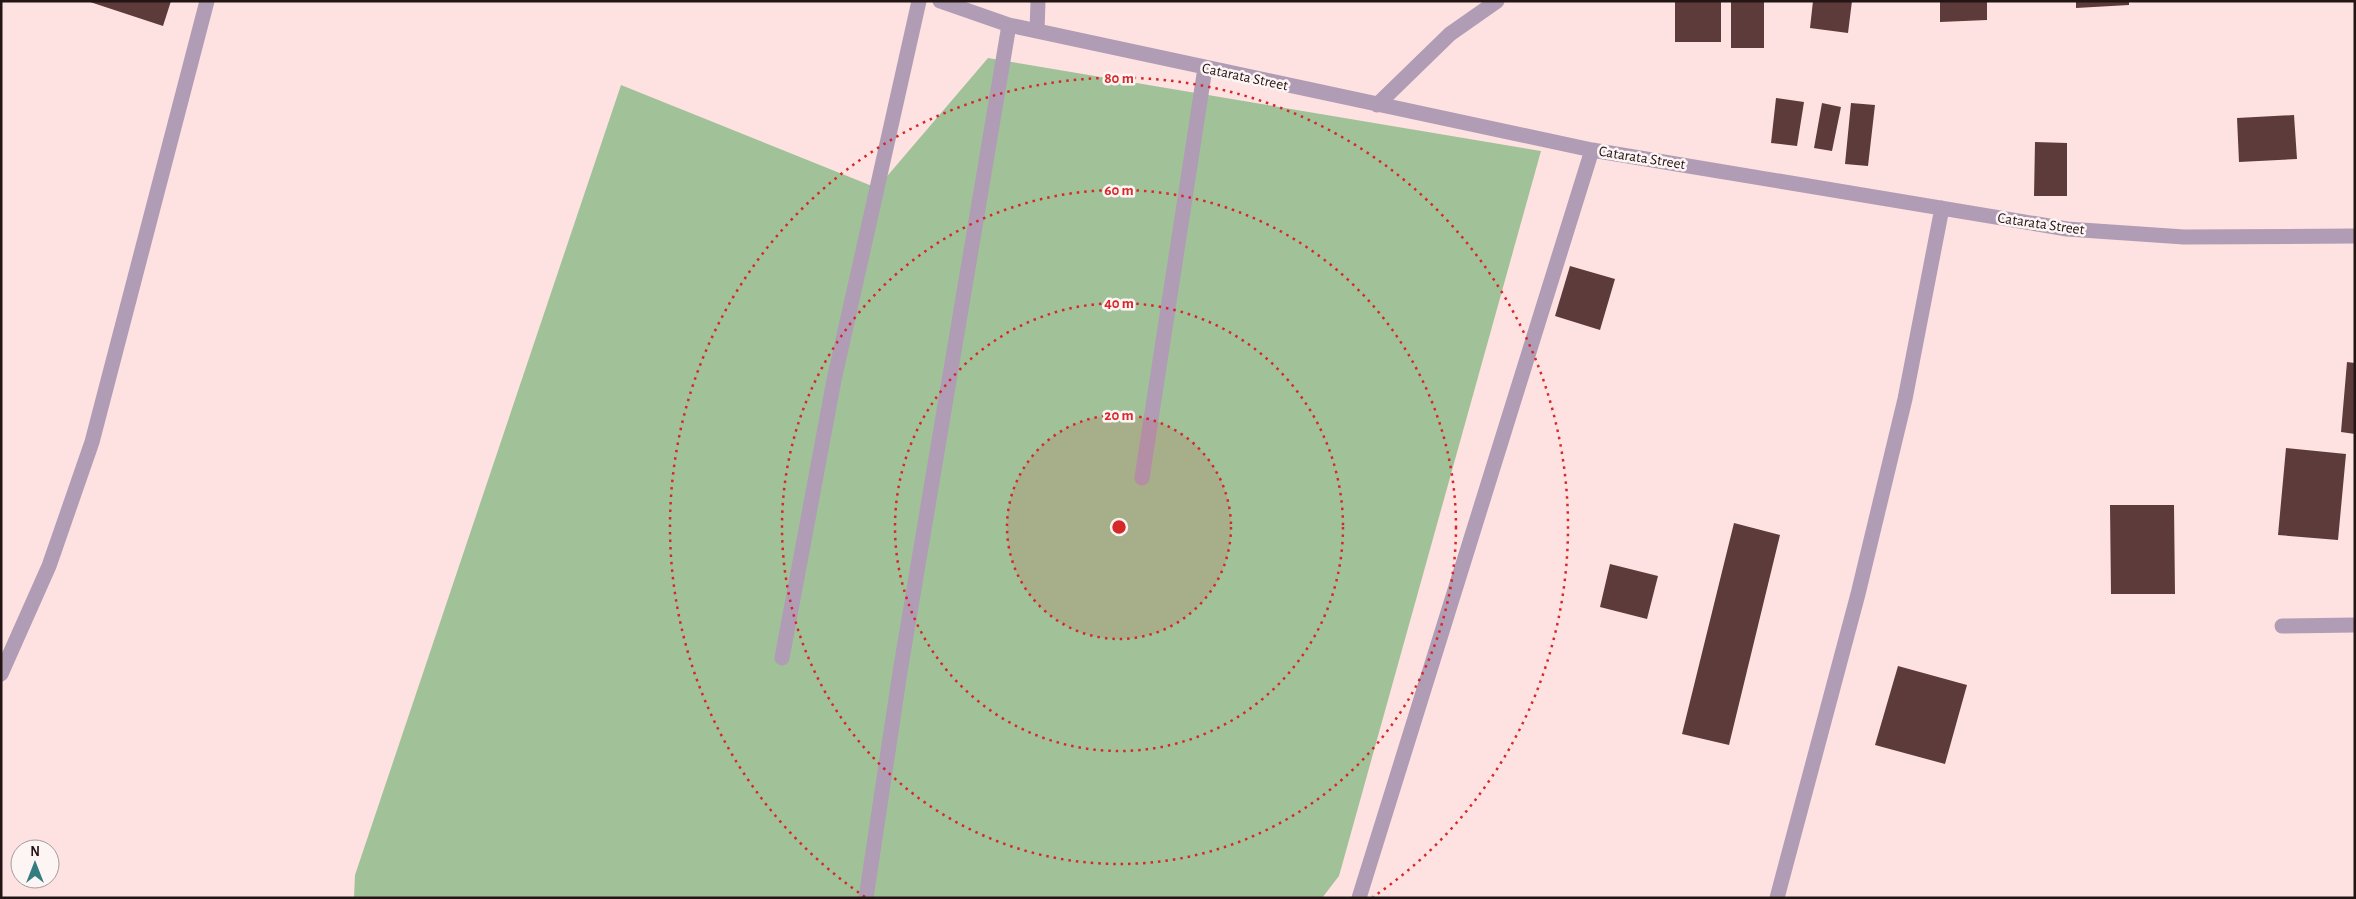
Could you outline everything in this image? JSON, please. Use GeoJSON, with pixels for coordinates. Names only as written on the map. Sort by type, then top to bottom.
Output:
{"type":"FeatureCollection","features":[{"type":"Feature","properties":{"kind":"street"},"geometry":{"type":"LineString","coordinates":[[1,674],[49,566],[92,442],[207,1]]}},
{"type":"Feature","properties":{"kind":"street"},"geometry":{"type":"LineString","coordinates":[[782,658],[834,380],[919,1]]}},
{"type":"Feature","properties":{"kind":"street","name":"Catarata Street"},"geometry":{"type":"LineString","coordinates":[[940,1],[1009,25],[1036,32],[1592,150],[2067,229],[2164,236],[2355,236]]}},
{"type":"Feature","properties":{"kind":"street"},"geometry":{"type":"LineString","coordinates":[[1036,32],[1038,1]]}},
{"type":"Feature","properties":{"kind":"street"},"geometry":{"type":"LineString","coordinates":[[1377,105],[1450,34],[1497,1]]}},
{"type":"Feature","properties":{"kind":"street"},"geometry":{"type":"LineString","coordinates":[[866,898],[900,672],[1009,25]]}},
{"type":"Feature","properties":{"kind":"street"},"geometry":{"type":"LineString","coordinates":[[1142,478],[1205,68]]}},
{"type":"Feature","properties":{"kind":"street"},"geometry":{"type":"LineString","coordinates":[[1359,898],[1592,150]]}},
{"type":"Feature","properties":{"kind":"street"},"geometry":{"type":"LineString","coordinates":[[1777,898],[1858,594],[1905,399],[1942,208]]}},
{"type":"Feature","properties":{"kind":"street"},"geometry":{"type":"LineString","coordinates":[[2282,626],[2355,625]]}},
{"type":"Feature","properties":{"kind":"green space"},"geometry":{"type":"Polygon","coordinates":[[[988,58],[1541,151],[1339,876],[1322,898],[354,898],[355,875],[621,85],[877,188],[988,58]]]}},
{"type":"Feature","properties":{"kind":"building"},"geometry":{"type":"Polygon","coordinates":[[[87,1],[171,1],[163,26],[87,1]]]}},
{"type":"Feature","properties":{"kind":"building"},"geometry":{"type":"Polygon","coordinates":[[[1675,1],[1721,1],[1721,42],[1675,42],[1675,1]]]}},
{"type":"Feature","properties":{"kind":"building"},"geometry":{"type":"Polygon","coordinates":[[[1731,1],[1764,1],[1764,48],[1731,48],[1731,1]]]}},
{"type":"Feature","properties":{"kind":"building"},"geometry":{"type":"Polygon","coordinates":[[[1813,1],[1852,1],[1848,33],[1810,28],[1813,1]]]}},
{"type":"Feature","properties":{"kind":"building"},"geometry":{"type":"Polygon","coordinates":[[[1940,1],[1987,1],[1987,20],[1940,22],[1940,1]]]}},
{"type":"Feature","properties":{"kind":"building"},"geometry":{"type":"Polygon","coordinates":[[[2076,1],[2129,1],[2129,5],[2076,8],[2076,1]]]}},
{"type":"Feature","properties":{"kind":"building"},"geometry":{"type":"Polygon","coordinates":[[[1776,98],[1804,102],[1797,146],[1771,143],[1776,98]]]}},
{"type":"Feature","properties":{"kind":"building"},"geometry":{"type":"Polygon","coordinates":[[[1822,103],[1841,107],[1832,151],[1814,148],[1822,103]]]}},
{"type":"Feature","properties":{"kind":"building"},"geometry":{"type":"Polygon","coordinates":[[[1851,103],[1875,105],[1868,166],[1845,164],[1851,103]]]}},
{"type":"Feature","properties":{"kind":"building"},"geometry":{"type":"Polygon","coordinates":[[[2294,115],[2297,159],[2239,162],[2237,118],[2294,115]]]}},
{"type":"Feature","properties":{"kind":"building"},"geometry":{"type":"Polygon","coordinates":[[[2035,142],[2067,143],[2067,196],[2034,196],[2035,142]]]}},
{"type":"Feature","properties":{"kind":"building"},"geometry":{"type":"Polygon","coordinates":[[[1570,266],[1615,279],[1600,330],[1555,316],[1570,266]]]}},
{"type":"Feature","properties":{"kind":"building"},"geometry":{"type":"Polygon","coordinates":[[[2347,362],[2355,363],[2355,434],[2341,432],[2347,362]]]}},
{"type":"Feature","properties":{"kind":"building"},"geometry":{"type":"Polygon","coordinates":[[[2286,448],[2346,454],[2338,540],[2278,535],[2286,448]]]}},
{"type":"Feature","properties":{"kind":"building"},"geometry":{"type":"Polygon","coordinates":[[[2110,505],[2174,505],[2175,594],[2111,594],[2110,505]]]}},
{"type":"Feature","properties":{"kind":"building"},"geometry":{"type":"Polygon","coordinates":[[[1734,523],[1780,535],[1729,745],[1682,734],[1734,523]]]}},
{"type":"Feature","properties":{"kind":"building"},"geometry":{"type":"Polygon","coordinates":[[[1610,564],[1658,576],[1647,619],[1600,607],[1610,564]]]}},
{"type":"Feature","properties":{"kind":"building"},"geometry":{"type":"Polygon","coordinates":[[[1898,666],[1967,685],[1945,764],[1875,745],[1898,666]]]}}]}
